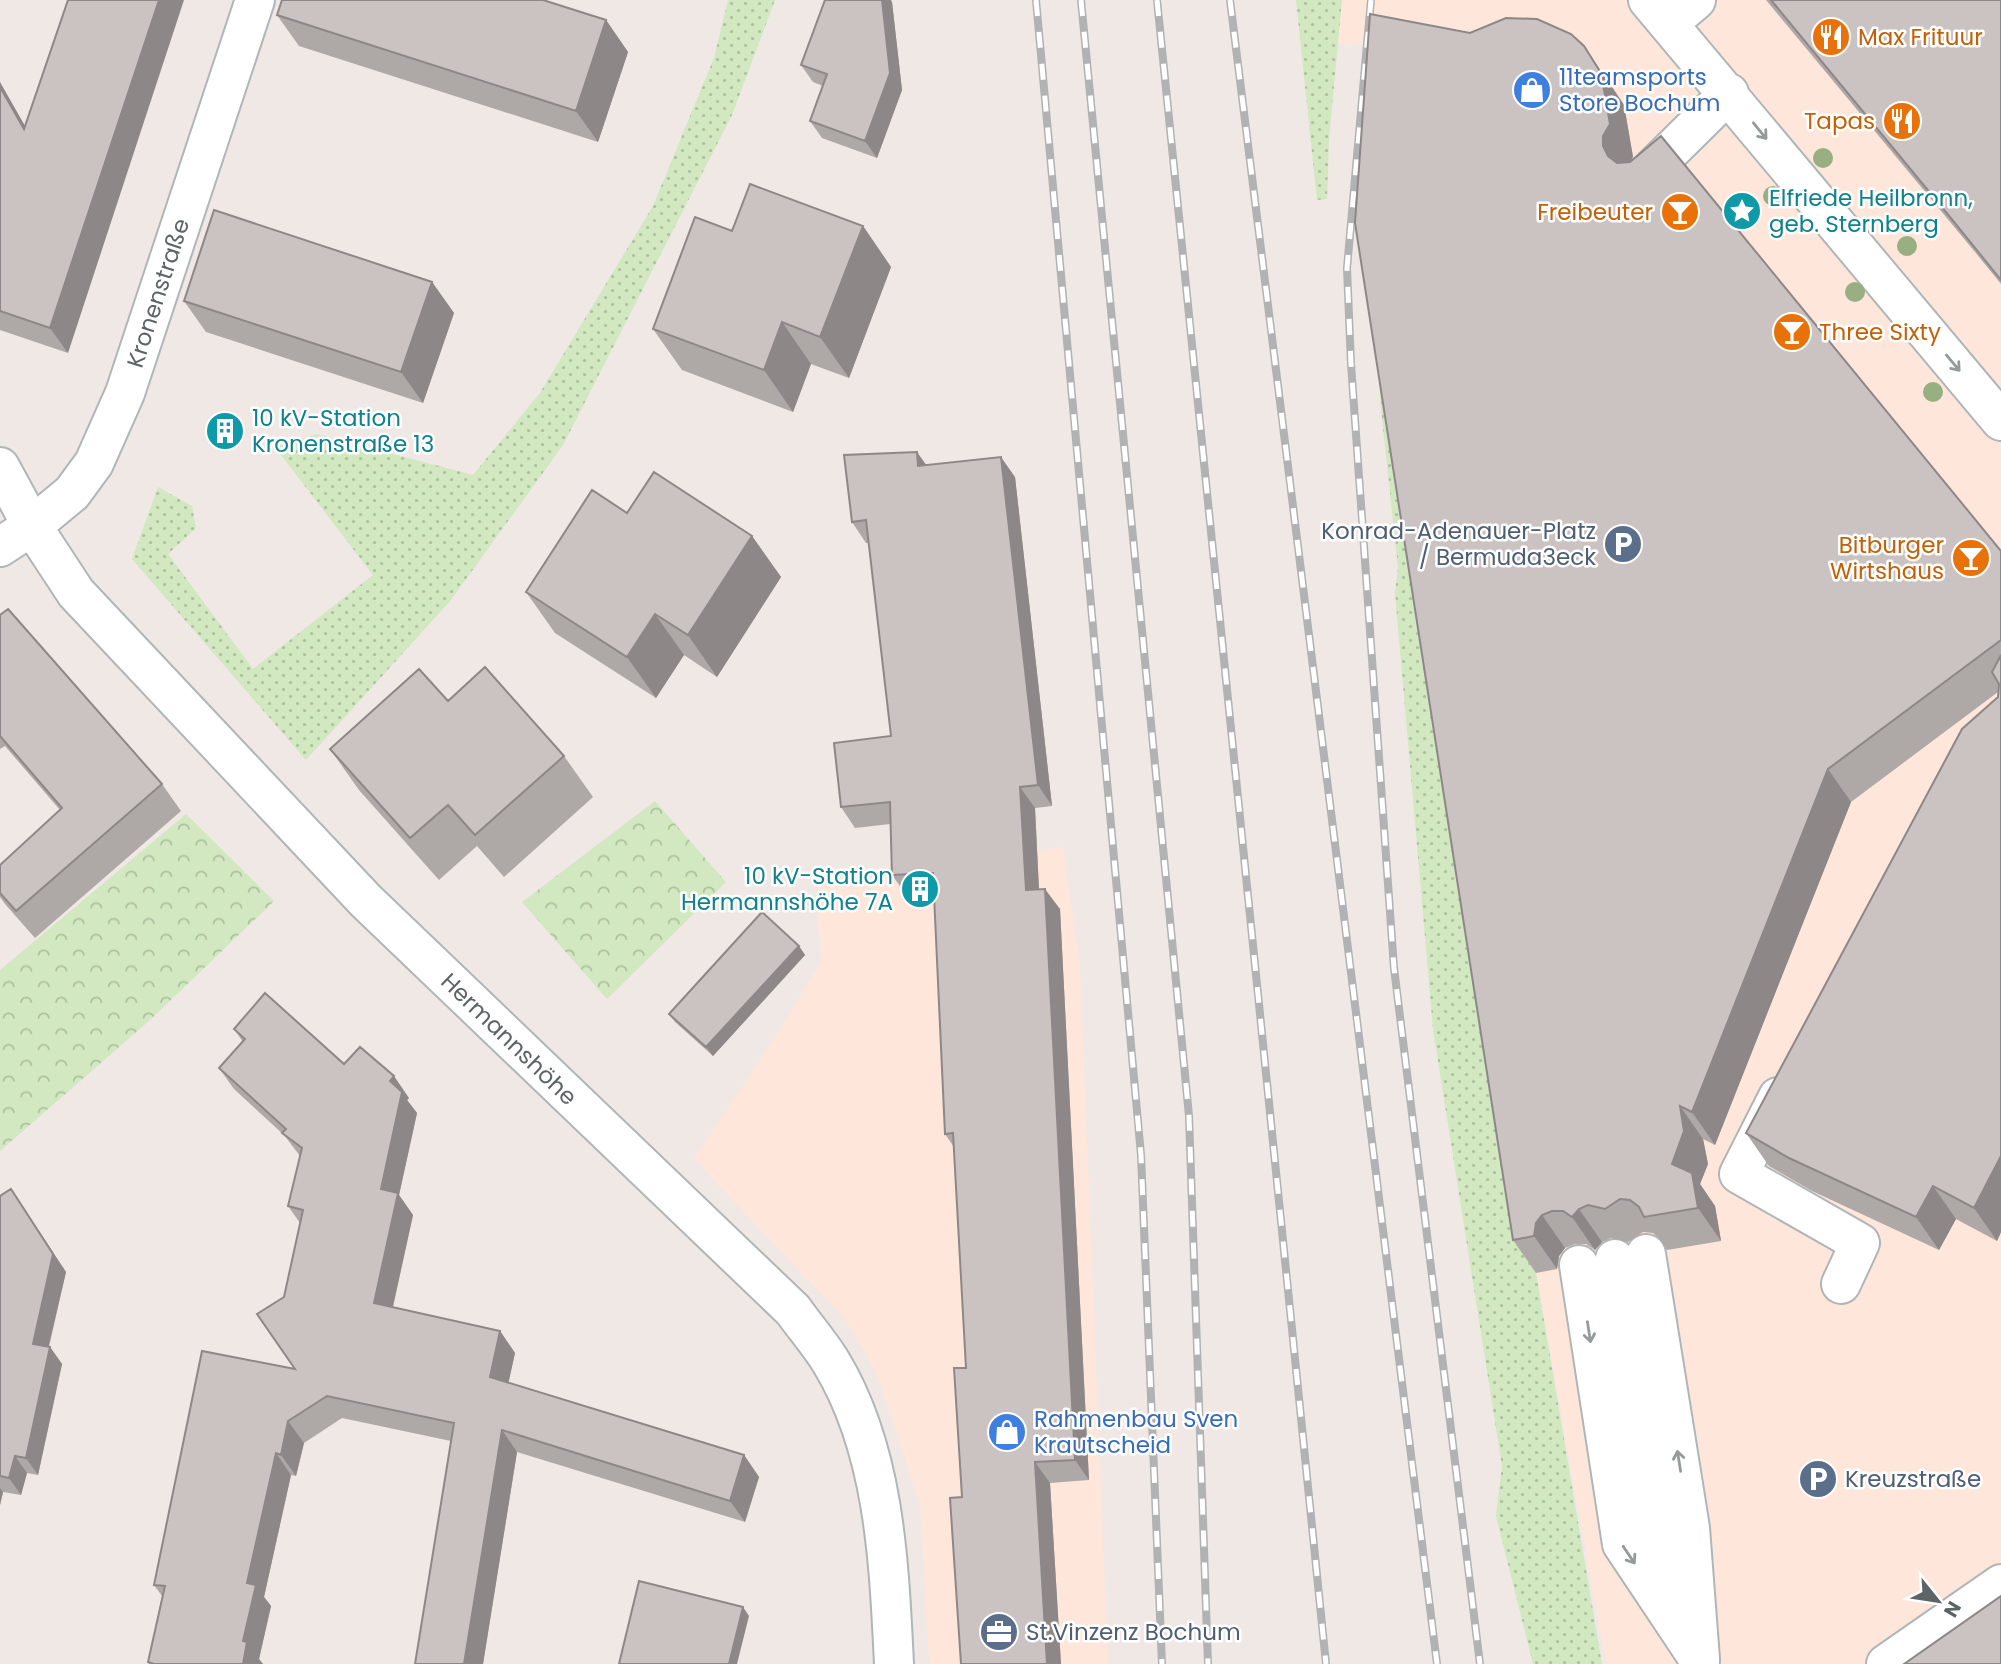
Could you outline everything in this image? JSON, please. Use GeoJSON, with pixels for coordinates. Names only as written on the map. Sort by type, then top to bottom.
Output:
{"type":"FeatureCollection","features":[{"type":"Feature","properties":{"kind":"street","name":"Kronenstraße"},"geometry":{"type":"LineString","coordinates":[[0,547],[32,526],[72,493],[94,463],[125,393],[255,0]]}},
{"type":"Feature","properties":{"kind":"street"},"geometry":{"type":"LineString","coordinates":[[1672,7],[1729,93],[2001,421]]}},
{"type":"Feature","properties":{"kind":"street"},"geometry":{"type":"LineString","coordinates":[[1647,174],[1729,93]]}},
{"type":"Feature","properties":{"kind":"street","name":"Hermannshöhe"},"geometry":{"type":"LineString","coordinates":[[0,467],[32,526],[76,593],[366,901],[793,1310],[831,1362],[858,1419],[882,1514],[889,1569],[894,1664]]}},
{"type":"Feature","properties":{"kind":"street"},"geometry":{"type":"LineString","coordinates":[[1795,1062],[1739,1174],[1860,1243],[1841,1284]]}},
{"type":"Feature","properties":{"kind":"street"},"geometry":{"type":"LineString","coordinates":[[1613,1259],[1674,1530],[1701,1662],[1622,1544],[1613,1259]]}},
{"type":"Feature","properties":{"kind":"street"},"geometry":{"type":"LineString","coordinates":[[1886,1664],[2001,1584]]}},
{"type":"Feature","properties":{"kind":"shaded area"},"geometry":{"type":"Polygon","coordinates":[[[1342,0],[2001,0],[2001,1584],[1886,1664],[1606,1664],[1536,1273],[1393,47],[1337,43],[1342,0]]]}},
{"type":"Feature","properties":{"kind":"shaded area"},"geometry":{"type":"Polygon","coordinates":[[[1063,847],[1080,968],[1108,1664],[929,1664],[920,1505],[877,1375],[846,1320],[694,1159],[781,1028],[821,961],[815,887],[1063,847]]]}},
{"type":"Feature","properties":{"kind":"green space"},"geometry":{"type":"Polygon","coordinates":[[[728,0],[775,0],[732,115],[563,445],[451,600],[306,760],[132,559],[158,487],[192,506],[196,528],[168,554],[253,669],[373,575],[275,447],[317,434],[473,475],[540,393],[653,206],[714,58],[728,0]]]}},
{"type":"Feature","properties":{"kind":"green space"},"geometry":{"type":"Polygon","coordinates":[[[1296,0],[1342,0],[1329,139],[1327,199],[1317,200],[1296,0]]]}},
{"type":"Feature","properties":{"kind":"green space"},"geometry":{"type":"Polygon","coordinates":[[[1376,324],[1602,1664],[1533,1664],[1496,1516],[1502,1466],[1433,1029],[1395,593],[1398,567],[1381,409],[1376,324]]]}},
{"type":"Feature","properties":{"kind":"green space"},"geometry":{"type":"Polygon","coordinates":[[[655,801],[726,882],[607,999],[522,902],[655,801]]]}},
{"type":"Feature","properties":{"kind":"green space"},"geometry":{"type":"Polygon","coordinates":[[[186,814],[274,901],[150,1020],[0,1151],[0,970],[186,814]]]}},
{"type":"Feature","properties":{"kind":"building"},"geometry":{"type":"Polygon","coordinates":[[[68,0],[159,0],[50,328],[0,311],[0,87],[24,129],[68,0]]]}},
{"type":"Feature","properties":{"kind":"building"},"geometry":{"type":"Polygon","coordinates":[[[282,0],[543,0],[606,20],[576,111],[277,15],[282,0]]]}},
{"type":"Feature","properties":{"kind":"building"},"geometry":{"type":"Polygon","coordinates":[[[825,0],[882,0],[890,73],[865,141],[810,121],[827,74],[801,65],[825,0]]]}},
{"type":"Feature","properties":{"kind":"building"},"geometry":{"type":"Polygon","coordinates":[[[1771,0],[2001,0],[2001,280],[1950,217],[1771,0]]]}},
{"type":"Feature","properties":{"kind":"building","name":"Konrad-Adenauer-Platz / Bermuda3eck"},"geometry":{"type":"Polygon","coordinates":[[[1370,14],[1470,33],[1506,18],[1537,19],[1571,34],[1584,46],[1601,73],[1610,124],[1603,136],[1603,146],[1608,156],[1617,163],[1630,162],[1661,136],[2001,551],[2001,640],[1828,769],[1692,1112],[1680,1106],[1684,1131],[1672,1164],[1692,1173],[1698,1208],[1644,1217],[1639,1207],[1630,1200],[1620,1199],[1605,1209],[1588,1205],[1579,1209],[1572,1217],[1563,1211],[1552,1211],[1542,1215],[1536,1223],[1534,1236],[1513,1240],[1355,223],[1370,14]]]}},
{"type":"Feature","properties":{"kind":"building"},"geometry":{"type":"Polygon","coordinates":[[[750,184],[863,226],[820,337],[782,322],[764,370],[653,329],[695,217],[732,231],[750,184]]]}},
{"type":"Feature","properties":{"kind":"building"},"geometry":{"type":"Polygon","coordinates":[[[214,210],[432,282],[401,372],[184,301],[214,210]]]}},
{"type":"Feature","properties":{"kind":"building"},"geometry":{"type":"Polygon","coordinates":[[[917,452],[918,466],[1001,457],[1038,785],[1020,787],[1026,890],[1045,889],[1075,1460],[1035,1462],[1047,1664],[961,1664],[950,1498],[962,1497],[954,1368],[966,1368],[953,1133],[945,1134],[933,873],[892,875],[890,802],[841,807],[834,743],[891,736],[866,520],[852,522],[844,455],[917,452]]]}},
{"type":"Feature","properties":{"kind":"building"},"geometry":{"type":"Polygon","coordinates":[[[654,472],[752,536],[688,635],[655,614],[627,657],[526,592],[592,490],[627,513],[654,472]]]}},
{"type":"Feature","properties":{"kind":"building"},"geometry":{"type":"Polygon","coordinates":[[[8,609],[162,784],[16,911],[0,893],[0,865],[62,808],[0,736],[0,615],[8,609]]]}},
{"type":"Feature","properties":{"kind":"building"},"geometry":{"type":"Polygon","coordinates":[[[2001,655],[2001,1156],[1974,1208],[1933,1186],[1916,1217],[1789,1158],[1746,1133],[1962,729],[1998,697],[1999,684],[1992,672],[2001,655]]]}},
{"type":"Feature","properties":{"kind":"building"},"geometry":{"type":"Polygon","coordinates":[[[485,667],[564,756],[475,835],[448,805],[410,838],[330,749],[419,669],[448,701],[485,667]]]}},
{"type":"Feature","properties":{"kind":"building"},"geometry":{"type":"Polygon","coordinates":[[[762,912],[799,946],[706,1047],[669,1014],[762,912]]]}},
{"type":"Feature","properties":{"kind":"building"},"geometry":{"type":"Polygon","coordinates":[[[265,993],[344,1064],[360,1047],[394,1076],[390,1081],[402,1092],[381,1189],[398,1193],[374,1303],[500,1331],[490,1377],[744,1455],[730,1501],[502,1430],[464,1664],[415,1664],[454,1423],[327,1396],[288,1421],[281,1455],[276,1453],[247,1583],[256,1585],[243,1641],[247,1642],[243,1664],[148,1662],[165,1586],[154,1585],[202,1351],[295,1369],[257,1314],[284,1297],[303,1210],[288,1206],[302,1148],[282,1133],[286,1129],[219,1068],[245,1039],[234,1029],[265,993]]]}},
{"type":"Feature","properties":{"kind":"building"},"geometry":{"type":"Polygon","coordinates":[[[11,1189],[53,1254],[33,1344],[50,1347],[26,1458],[15,1456],[9,1478],[0,1476],[0,1196],[11,1189]]]}},
{"type":"Feature","properties":{"kind":"building"},"geometry":{"type":"Polygon","coordinates":[[[639,1581],[743,1607],[729,1664],[619,1664],[639,1581]]]}},
{"type":"Feature","properties":{"kind":"building"},"geometry":{"type":"Polygon","coordinates":[[[2001,1596],[2001,1664],[1904,1664],[2001,1596]]]}},
{"type":"Feature","properties":{"kind":"railway"},"geometry":{"type":"LineString","coordinates":[[1036,0],[1141,1155],[1162,1664]]}},
{"type":"Feature","properties":{"kind":"railway"},"geometry":{"type":"LineString","coordinates":[[1081,0],[1189,1116],[1208,1664]]}},
{"type":"Feature","properties":{"kind":"railway"},"geometry":{"type":"LineString","coordinates":[[1157,0],[1326,1664]]}},
{"type":"Feature","properties":{"kind":"railway"},"geometry":{"type":"LineString","coordinates":[[1230,0],[1437,1664]]}},
{"type":"Feature","properties":{"kind":"railway"},"geometry":{"type":"LineString","coordinates":[[1371,0],[1347,268],[1351,364],[1394,968],[1480,1664]]}},
{"type":"Feature","properties":{"kind":"place","name":"Max Frituur"},"geometry":{"type":"Point","coordinates":[1831,37]}},
{"type":"Feature","properties":{"kind":"place","name":"11teamsports Store Bochum"},"geometry":{"type":"Point","coordinates":[1532,90]}},
{"type":"Feature","properties":{"kind":"place","name":"Tapas"},"geometry":{"type":"Point","coordinates":[1902,121]}},
{"type":"Feature","properties":{"kind":"place","name":"Elfriede Heilbronn, geb. Sternberg"},"geometry":{"type":"Point","coordinates":[1742,211]}},
{"type":"Feature","properties":{"kind":"place","name":"Freibeuter"},"geometry":{"type":"Point","coordinates":[1680,212]}},
{"type":"Feature","properties":{"kind":"place","name":"Three Sixty"},"geometry":{"type":"Point","coordinates":[1792,332]}},
{"type":"Feature","properties":{"kind":"place","name":"10 kV-Station Kronenstraße 13"},"geometry":{"type":"Point","coordinates":[225,431]}},
{"type":"Feature","properties":{"kind":"place","name":"Konrad-Adenauer-Platz / Bermuda3eck"},"geometry":{"type":"Point","coordinates":[1623,544]}},
{"type":"Feature","properties":{"kind":"place","name":"Bitburger Wirtshaus"},"geometry":{"type":"Point","coordinates":[1971,558]}},
{"type":"Feature","properties":{"kind":"place","name":"10 kV-Station Hermannshöhe 7A"},"geometry":{"type":"Point","coordinates":[920,889]}},
{"type":"Feature","properties":{"kind":"place","name":"Rahmenbau Sven Krautscheid"},"geometry":{"type":"Point","coordinates":[1007,1432]}},
{"type":"Feature","properties":{"kind":"place","name":"Kreuzstraße"},"geometry":{"type":"Point","coordinates":[1818,1479]}},
{"type":"Feature","properties":{"kind":"place","name":"St.Vinzenz Bochum"},"geometry":{"type":"Point","coordinates":[999,1632]}}]}
